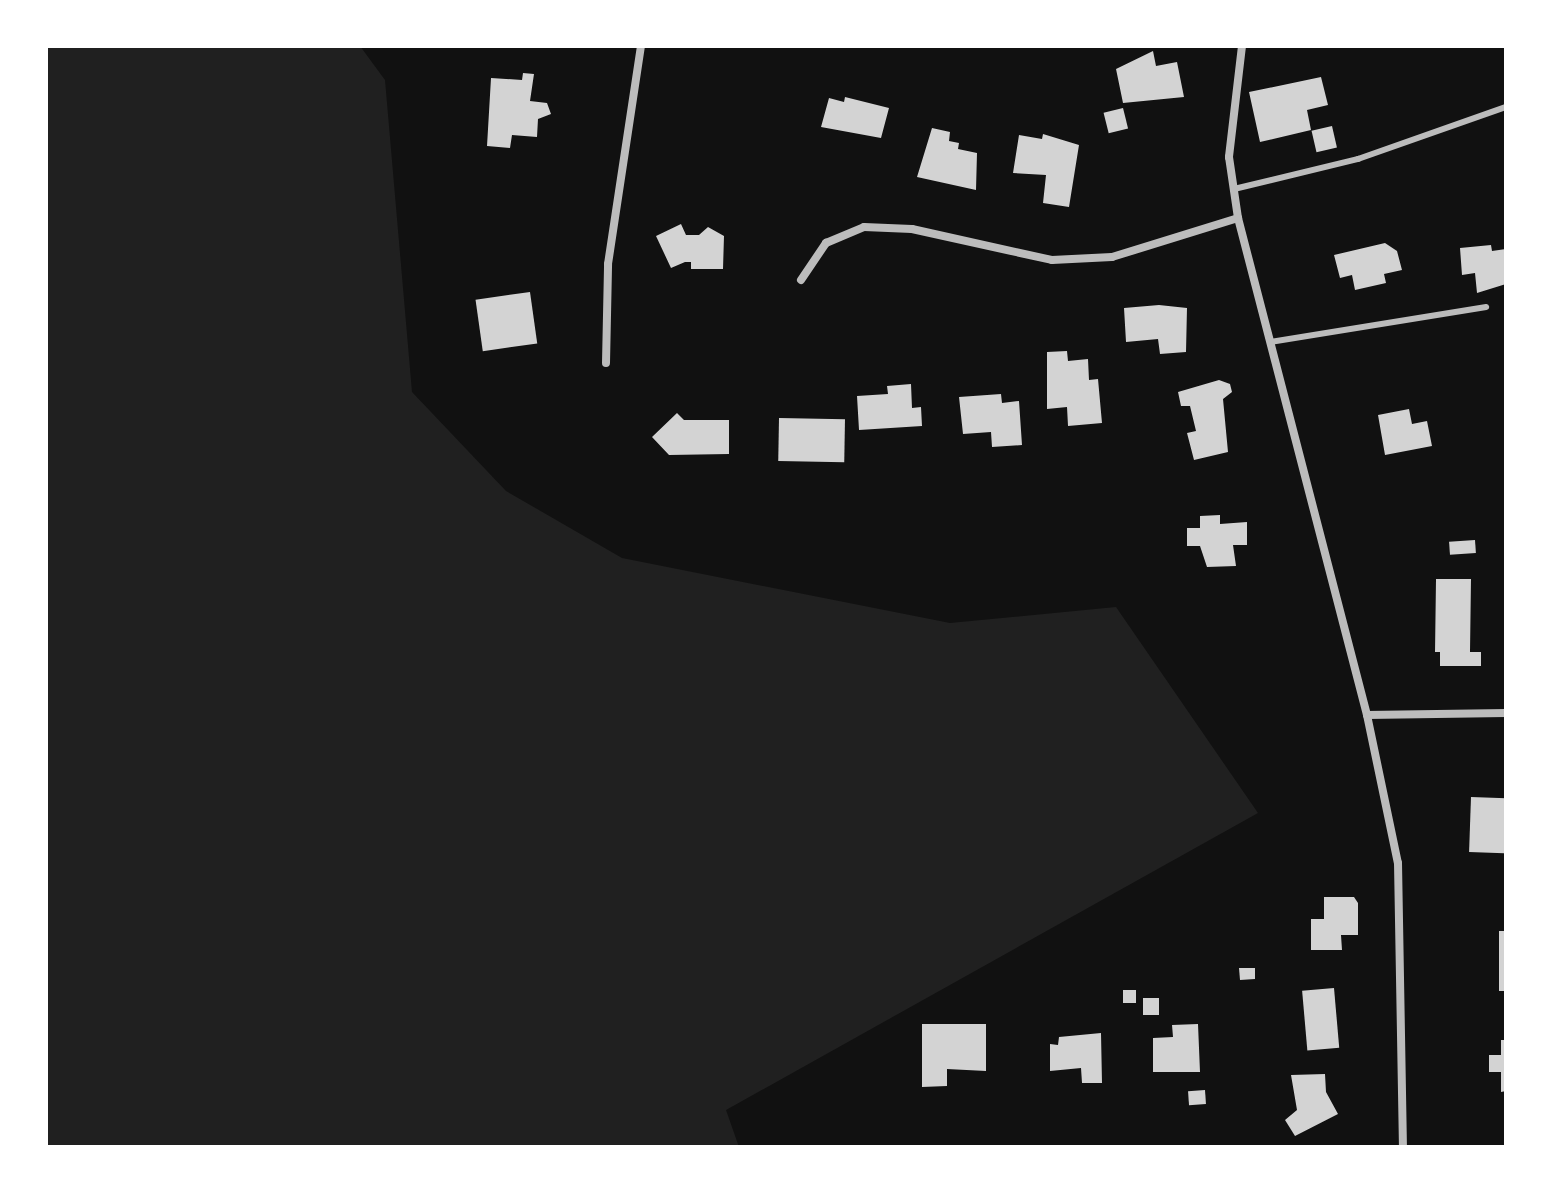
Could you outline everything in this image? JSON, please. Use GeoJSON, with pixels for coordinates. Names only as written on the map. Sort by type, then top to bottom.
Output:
{"type":"FeatureCollection","features":[{"type":"Feature","properties":{"kind":"street"},"geometry":{"type":"LineString","coordinates":[[606,363],[608,264],[641,46]]}},
{"type":"Feature","properties":{"kind":"street"},"geometry":{"type":"LineString","coordinates":[[1242,46],[1229,157],[1238,218],[1367,715],[1398,863],[1403,1147]]}},
{"type":"Feature","properties":{"kind":"street"},"geometry":{"type":"LineString","coordinates":[[801,280],[826,243],[864,227],[912,229],[1052,260],[1112,257],[1238,218]]}},
{"type":"Feature","properties":{"kind":"street"},"geometry":{"type":"LineString","coordinates":[[1367,715],[1506,713]]}},
{"type":"Feature","properties":{"kind":"lane"},"geometry":{"type":"LineString","coordinates":[[1234,189],[1358,159],[1506,107]]}},
{"type":"Feature","properties":{"kind":"lane"},"geometry":{"type":"LineString","coordinates":[[1270,342],[1486,307]]}},
{"type":"Feature","properties":{"kind":"shaded area"},"geometry":{"type":"Polygon","coordinates":[[[46,46],[360,46],[385,80],[412,392],[506,491],[622,558],[950,623],[1116,607],[1258,813],[726,1110],[739,1147],[46,1147],[46,46]]]}},
{"type":"Feature","properties":{"kind":"building"},"geometry":{"type":"Polygon","coordinates":[[[1153,51],[1156,66],[1177,62],[1184,97],[1123,103],[1116,69],[1153,51]]]}},
{"type":"Feature","properties":{"kind":"building"},"geometry":{"type":"Polygon","coordinates":[[[523,73],[534,74],[530,101],[547,103],[551,114],[538,119],[537,137],[512,135],[510,148],[487,146],[491,78],[522,80],[523,73]]]}},
{"type":"Feature","properties":{"kind":"building"},"geometry":{"type":"Polygon","coordinates":[[[1321,77],[1328,105],[1307,110],[1311,130],[1260,142],[1249,92],[1321,77]]]}},
{"type":"Feature","properties":{"kind":"building"},"geometry":{"type":"Polygon","coordinates":[[[845,97],[889,108],[881,138],[821,127],[829,98],[844,102],[845,97]]]}},
{"type":"Feature","properties":{"kind":"building"},"geometry":{"type":"Polygon","coordinates":[[[1123,108],[1128,128],[1109,133],[1104,113],[1123,108]]]}},
{"type":"Feature","properties":{"kind":"building"},"geometry":{"type":"Polygon","coordinates":[[[1332,126],[1337,147],[1316,152],[1312,131],[1332,126]]]}},
{"type":"Feature","properties":{"kind":"building"},"geometry":{"type":"Polygon","coordinates":[[[932,128],[950,132],[949,141],[959,143],[958,149],[977,153],[976,190],[917,177],[932,128]]]}},
{"type":"Feature","properties":{"kind":"building"},"geometry":{"type":"Polygon","coordinates":[[[1043,134],[1079,145],[1069,207],[1043,203],[1046,175],[1013,173],[1019,135],[1042,139],[1043,134]]]}},
{"type":"Feature","properties":{"kind":"building"},"geometry":{"type":"Polygon","coordinates":[[[681,224],[686,235],[699,235],[708,227],[724,236],[723,269],[691,269],[691,262],[671,268],[656,236],[681,224]]]}},
{"type":"Feature","properties":{"kind":"building"},"geometry":{"type":"Polygon","coordinates":[[[1385,243],[1397,251],[1402,270],[1384,274],[1386,283],[1355,290],[1352,275],[1340,278],[1334,255],[1385,243]]]}},
{"type":"Feature","properties":{"kind":"building"},"geometry":{"type":"Polygon","coordinates":[[[1491,245],[1492,251],[1506,249],[1506,284],[1477,293],[1475,273],[1462,275],[1460,248],[1491,245]]]}},
{"type":"Feature","properties":{"kind":"building"},"geometry":{"type":"Polygon","coordinates":[[[530,292],[537,343],[483,351],[476,300],[530,292]]]}},
{"type":"Feature","properties":{"kind":"building"},"geometry":{"type":"Polygon","coordinates":[[[1159,305],[1187,308],[1186,352],[1160,354],[1158,339],[1126,342],[1124,308],[1159,305]]]}},
{"type":"Feature","properties":{"kind":"building"},"geometry":{"type":"Polygon","coordinates":[[[1067,351],[1068,361],[1088,359],[1089,380],[1098,379],[1102,423],[1068,426],[1067,407],[1047,409],[1047,352],[1067,351]]]}},
{"type":"Feature","properties":{"kind":"building"},"geometry":{"type":"Polygon","coordinates":[[[1219,380],[1230,384],[1232,392],[1223,399],[1228,452],[1194,460],[1187,433],[1196,431],[1190,406],[1181,406],[1178,392],[1219,380]]]}},
{"type":"Feature","properties":{"kind":"building"},"geometry":{"type":"Polygon","coordinates":[[[911,384],[912,408],[921,407],[922,426],[859,430],[857,396],[888,394],[887,386],[911,384]]]}},
{"type":"Feature","properties":{"kind":"building"},"geometry":{"type":"Polygon","coordinates":[[[1001,394],[1002,403],[1019,401],[1022,445],[992,447],[991,432],[963,434],[959,397],[1001,394]]]}},
{"type":"Feature","properties":{"kind":"building"},"geometry":{"type":"Polygon","coordinates":[[[1409,409],[1412,424],[1427,421],[1432,446],[1385,455],[1378,415],[1409,409]]]}},
{"type":"Feature","properties":{"kind":"building"},"geometry":{"type":"Polygon","coordinates":[[[677,413],[684,420],[729,420],[729,454],[669,455],[652,437],[677,413]]]}},
{"type":"Feature","properties":{"kind":"building"},"geometry":{"type":"Polygon","coordinates":[[[779,418],[845,419],[844,462],[778,461],[779,418]]]}},
{"type":"Feature","properties":{"kind":"building"},"geometry":{"type":"Polygon","coordinates":[[[1220,515],[1220,524],[1247,522],[1247,545],[1233,545],[1236,566],[1207,567],[1200,546],[1187,546],[1187,528],[1200,528],[1200,516],[1220,515]]]}},
{"type":"Feature","properties":{"kind":"building"},"geometry":{"type":"Polygon","coordinates":[[[1475,540],[1476,553],[1450,555],[1449,542],[1475,540]]]}},
{"type":"Feature","properties":{"kind":"building"},"geometry":{"type":"Polygon","coordinates":[[[1436,579],[1471,579],[1470,652],[1481,652],[1481,666],[1440,666],[1440,652],[1435,652],[1436,579]]]}},
{"type":"Feature","properties":{"kind":"building"},"geometry":{"type":"Polygon","coordinates":[[[1471,797],[1506,798],[1504,853],[1469,852],[1471,797]]]}},
{"type":"Feature","properties":{"kind":"building"},"geometry":{"type":"Polygon","coordinates":[[[1324,897],[1354,897],[1358,903],[1358,935],[1341,935],[1342,950],[1311,950],[1311,919],[1324,919],[1324,897]]]}},
{"type":"Feature","properties":{"kind":"building"},"geometry":{"type":"Polygon","coordinates":[[[1499,931],[1506,931],[1506,991],[1499,991],[1499,931]]]}},
{"type":"Feature","properties":{"kind":"building"},"geometry":{"type":"Polygon","coordinates":[[[1239,968],[1255,968],[1255,979],[1240,980],[1239,968]]]}},
{"type":"Feature","properties":{"kind":"building"},"geometry":{"type":"Polygon","coordinates":[[[1334,988],[1339,1048],[1307,1051],[1302,991],[1334,988]]]}},
{"type":"Feature","properties":{"kind":"building"},"geometry":{"type":"Polygon","coordinates":[[[1123,990],[1136,990],[1136,1003],[1123,1003],[1123,990]]]}},
{"type":"Feature","properties":{"kind":"building"},"geometry":{"type":"Polygon","coordinates":[[[1143,998],[1159,998],[1159,1015],[1143,1015],[1143,998]]]}},
{"type":"Feature","properties":{"kind":"building"},"geometry":{"type":"Polygon","coordinates":[[[922,1024],[986,1024],[986,1071],[947,1069],[947,1086],[922,1087],[922,1024]]]}},
{"type":"Feature","properties":{"kind":"building"},"geometry":{"type":"Polygon","coordinates":[[[1198,1024],[1200,1072],[1153,1072],[1153,1038],[1173,1037],[1172,1025],[1198,1024]]]}},
{"type":"Feature","properties":{"kind":"building"},"geometry":{"type":"Polygon","coordinates":[[[1101,1033],[1102,1083],[1082,1083],[1081,1068],[1050,1071],[1050,1044],[1058,1045],[1059,1037],[1101,1033]]]}},
{"type":"Feature","properties":{"kind":"building"},"geometry":{"type":"Polygon","coordinates":[[[1501,1040],[1506,1040],[1506,1091],[1501,1092],[1501,1072],[1489,1072],[1489,1055],[1501,1055],[1501,1040]]]}},
{"type":"Feature","properties":{"kind":"building"},"geometry":{"type":"Polygon","coordinates":[[[1325,1074],[1326,1092],[1338,1114],[1295,1136],[1285,1120],[1297,1110],[1291,1075],[1325,1074]]]}},
{"type":"Feature","properties":{"kind":"building"},"geometry":{"type":"Polygon","coordinates":[[[1205,1090],[1206,1104],[1189,1105],[1188,1091],[1205,1090]]]}}]}
